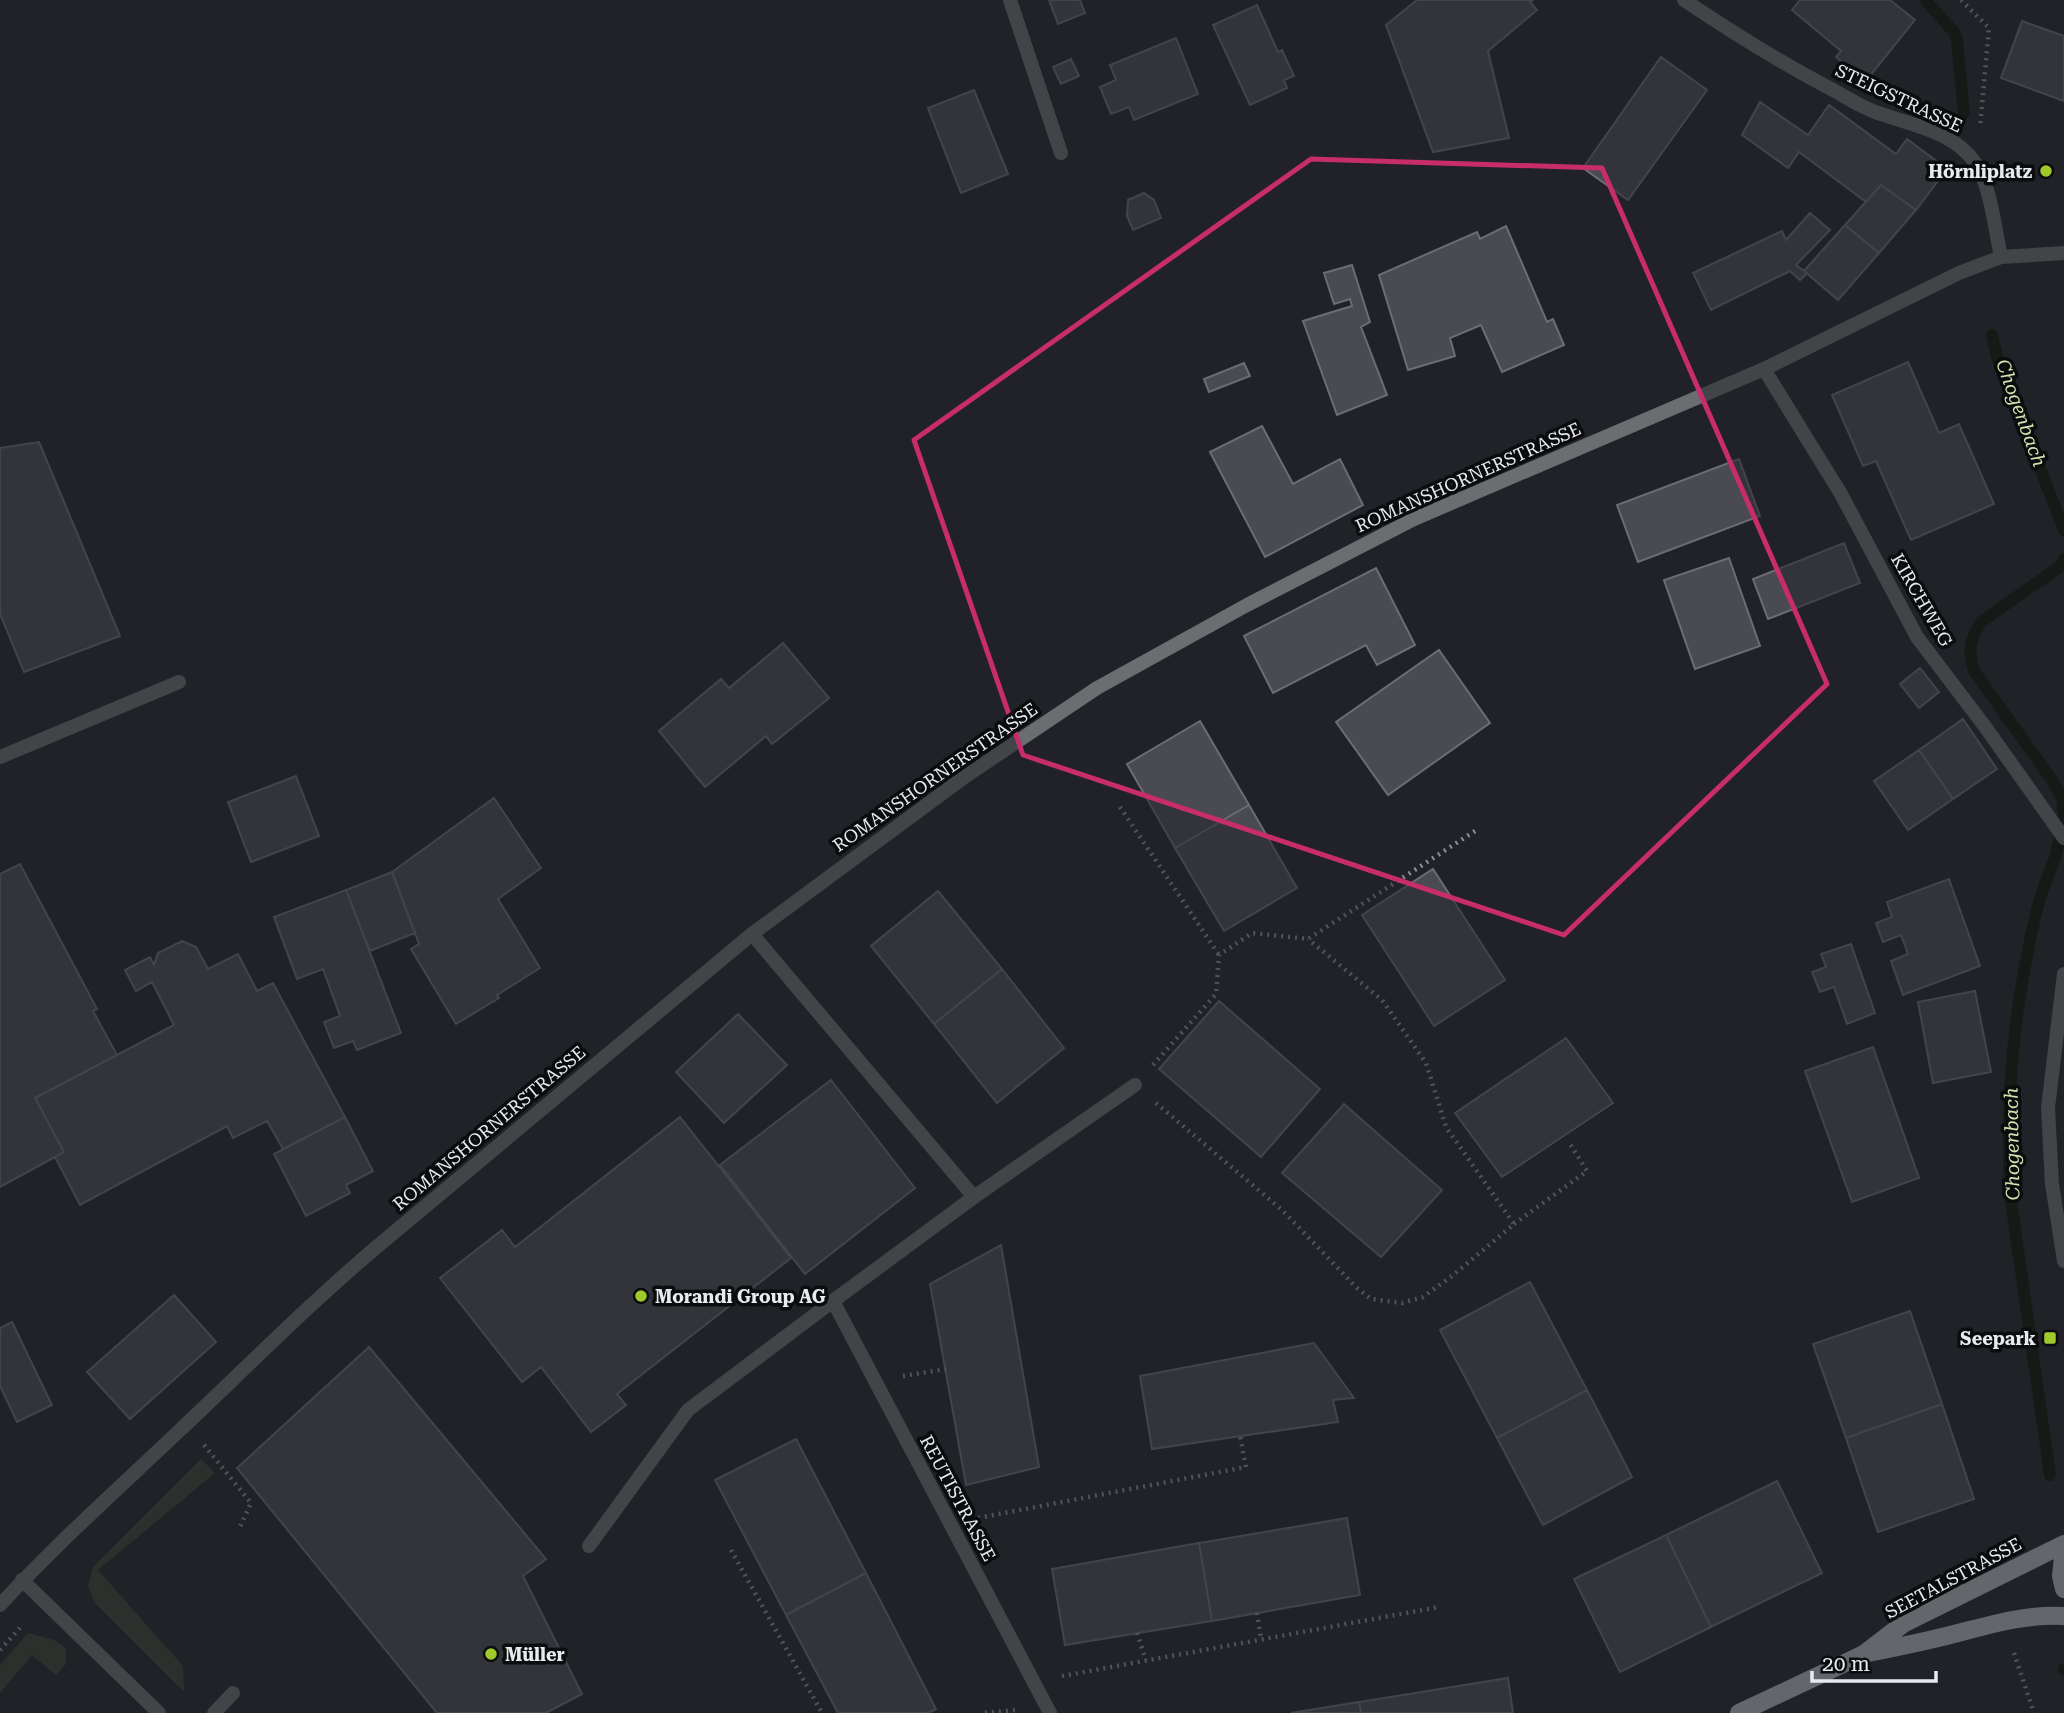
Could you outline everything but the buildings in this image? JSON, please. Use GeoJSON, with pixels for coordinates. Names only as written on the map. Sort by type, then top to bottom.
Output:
{"type":"FeatureCollection","features":[{"type":"Feature","properties":{"kind":"main road"},"geometry":{"type":"LineString","coordinates":[[2064,1546],[2061,1567],[2064,1590]]}},
{"type":"Feature","properties":{"kind":"main road","name":"SEETALSTRASSE"},"geometry":{"type":"LineString","coordinates":[[1739,1713],[1864,1654],[1903,1624],[2064,1546]]}},
{"type":"Feature","properties":{"kind":"main road","name":"SEETALSTRASSE"},"geometry":{"type":"LineString","coordinates":[[1864,1654],[2008,1620],[2044,1615],[2064,1616]]}},
{"type":"Feature","properties":{"kind":"street"},"geometry":{"type":"LineString","coordinates":[[1010,0],[1061,153]]}},
{"type":"Feature","properties":{"kind":"street","name":"STEIGSTRASSE"},"geometry":{"type":"LineString","coordinates":[[1684,0],[1760,49],[1834,91],[1876,112],[1920,125],[1960,147],[1976,164],[1984,180],[2001,257]]}},
{"type":"Feature","properties":{"kind":"street","name":"ROMANSHORNERSTRASSE"},"geometry":{"type":"LineString","coordinates":[[0,1605],[22,1580],[354,1266],[752,934],[963,778],[1097,688],[1247,604],[1414,519],[1764,369],[1959,273],[2001,257],[2064,253]]}},
{"type":"Feature","properties":{"kind":"street","name":"KIRCHWEG"},"geometry":{"type":"LineString","coordinates":[[1764,369],[1840,494],[1917,637],[2064,838]]}},
{"type":"Feature","properties":{"kind":"street"},"geometry":{"type":"LineString","coordinates":[[0,757],[179,682]]}},
{"type":"Feature","properties":{"kind":"street"},"geometry":{"type":"LineString","coordinates":[[752,934],[974,1197]]}},
{"type":"Feature","properties":{"kind":"street"},"geometry":{"type":"LineString","coordinates":[[2064,974],[2048,1108],[2052,1184],[2064,1261]]}},
{"type":"Feature","properties":{"kind":"street"},"geometry":{"type":"LineString","coordinates":[[589,1546],[688,1410],[974,1197],[1135,1085]]}},
{"type":"Feature","properties":{"kind":"street","name":"REUTISTRASSE"},"geometry":{"type":"LineString","coordinates":[[833,1301],[1050,1713]]}},
{"type":"Feature","properties":{"kind":"street"},"geometry":{"type":"LineString","coordinates":[[22,1580],[159,1713]]}},
{"type":"Feature","properties":{"kind":"street"},"geometry":{"type":"LineString","coordinates":[[214,1713],[233,1693]]}},
{"type":"Feature","properties":{"kind":"path"},"geometry":{"type":"LineString","coordinates":[[1960,147],[1980,132],[1989,28],[1961,0]]}},
{"type":"Feature","properties":{"kind":"path"},"geometry":{"type":"LineString","coordinates":[[1120,807],[1219,955],[1216,994],[1135,1085],[1282,1210],[1356,1288],[1371,1299],[1402,1303],[1423,1297],[1514,1224],[1587,1171],[1570,1144]]}},
{"type":"Feature","properties":{"kind":"path"},"geometry":{"type":"LineString","coordinates":[[1308,939],[1475,831]]}},
{"type":"Feature","properties":{"kind":"path"},"geometry":{"type":"LineString","coordinates":[[1219,955],[1252,933],[1308,939],[1382,1000],[1426,1063],[1447,1127],[1514,1224]]}},
{"type":"Feature","properties":{"kind":"path"},"geometry":{"type":"LineString","coordinates":[[875,1381],[946,1369]]}},
{"type":"Feature","properties":{"kind":"path"},"geometry":{"type":"LineString","coordinates":[[950,1523],[1246,1466],[1240,1436]]}},
{"type":"Feature","properties":{"kind":"path"},"geometry":{"type":"LineString","coordinates":[[204,1445],[251,1503],[239,1529]]}},
{"type":"Feature","properties":{"kind":"path"},"geometry":{"type":"LineString","coordinates":[[731,1550],[822,1713]]}},
{"type":"Feature","properties":{"kind":"path"},"geometry":{"type":"LineString","coordinates":[[1033,1681],[1439,1607]]}},
{"type":"Feature","properties":{"kind":"path"},"geometry":{"type":"LineString","coordinates":[[1256,1612],[1261,1639]]}},
{"type":"Feature","properties":{"kind":"path"},"geometry":{"type":"LineString","coordinates":[[1137,1633],[1146,1660]]}},
{"type":"Feature","properties":{"kind":"path"},"geometry":{"type":"LineString","coordinates":[[2014,1653],[2034,1713]]}},
{"type":"Feature","properties":{"kind":"highlighted area"},"geometry":{"type":"Polygon","coordinates":[[[1311,159],[1602,168],[1827,684],[1564,935],[1023,755],[914,440],[1311,159]]]}},
{"type":"Feature","properties":{"kind":"green space"},"geometry":{"type":"Polygon","coordinates":[[[201,1459],[215,1473],[98,1570],[183,1666],[184,1692],[94,1602],[88,1586],[93,1567],[201,1459]]]}},
{"type":"Feature","properties":{"kind":"green space"},"geometry":{"type":"Polygon","coordinates":[[[28,1633],[54,1640],[66,1648],[66,1664],[56,1675],[32,1655],[0,1693],[0,1665],[28,1633]]]}},
{"type":"Feature","properties":{"kind":"waterway"},"geometry":{"type":"LineString","coordinates":[[1925,0],[1955,33],[1964,113]]}},
{"type":"Feature","properties":{"kind":"waterway","name":"Chogenbach"},"geometry":{"type":"LineString","coordinates":[[1992,335],[1997,357],[2064,530]]}},
{"type":"Feature","properties":{"kind":"waterway","name":"Chogenbach"},"geometry":{"type":"LineString","coordinates":[[2064,559],[2062,565],[1981,622],[1970,651],[1974,671],[2052,780],[2062,798],[2064,815]]}},
{"type":"Feature","properties":{"kind":"waterway","name":"Chogenbach"},"geometry":{"type":"LineString","coordinates":[[2050,1475],[2011,1201],[2009,1128],[2013,1054],[2022,981],[2037,909],[2055,858],[2064,817]]}},
{"type":"Feature","properties":{"kind":"place","name":"Hörnliplatz"},"geometry":{"type":"Point","coordinates":[2046,171]}},
{"type":"Feature","properties":{"kind":"place","name":"Morandi Group AG"},"geometry":{"type":"Point","coordinates":[641,1296]}},
{"type":"Feature","properties":{"kind":"place","name":"Seepark"},"geometry":{"type":"Point","coordinates":[2050,1338]}},
{"type":"Feature","properties":{"kind":"place","name":"Müller"},"geometry":{"type":"Point","coordinates":[491,1654]}}]}
